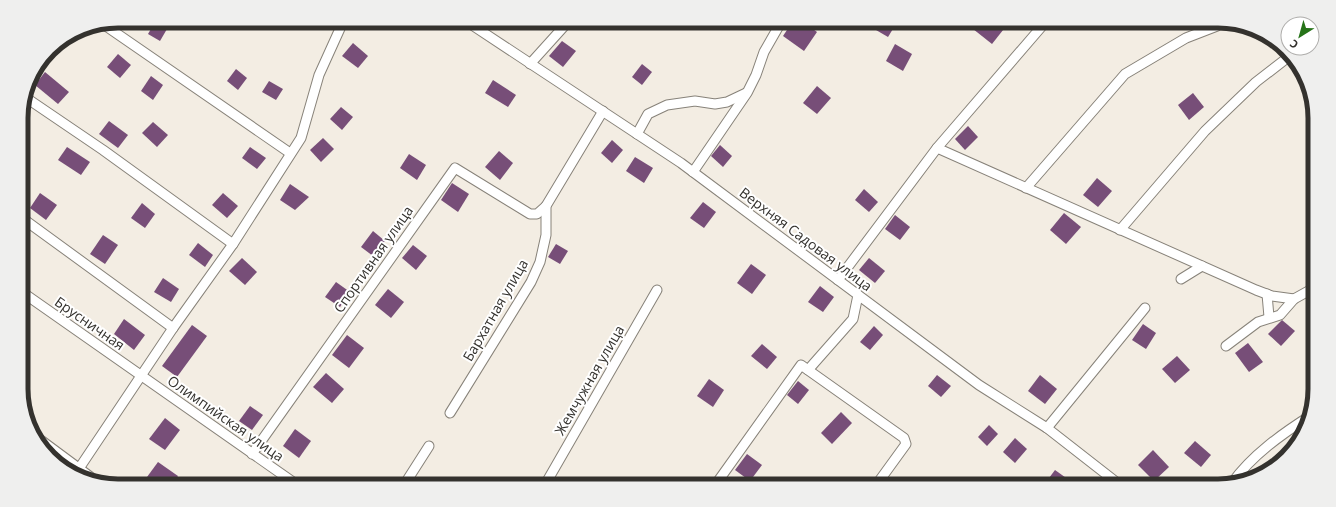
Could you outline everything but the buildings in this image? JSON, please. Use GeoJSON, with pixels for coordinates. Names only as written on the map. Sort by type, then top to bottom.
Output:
{"type":"FeatureCollection","features":[{"type":"Feature","properties":{"kind":"street"},"geometry":{"type":"LineString","coordinates":[[109,28],[290,154]]}},
{"type":"Feature","properties":{"kind":"street"},"geometry":{"type":"LineString","coordinates":[[78,470],[142,377],[173,328],[233,244],[301,138],[319,75],[341,28]]}},
{"type":"Feature","properties":{"kind":"street","name":"Верхняя Садовая улица"},"geometry":{"type":"LineString","coordinates":[[476,28],[693,172],[979,385],[1047,428],[1112,479]]}},
{"type":"Feature","properties":{"kind":"street"},"geometry":{"type":"LineString","coordinates":[[530,64],[562,28]]}},
{"type":"Feature","properties":{"kind":"street"},"geometry":{"type":"LineString","coordinates":[[693,172],[747,92],[756,75],[764,52],[778,28]]}},
{"type":"Feature","properties":{"kind":"street"},"geometry":{"type":"LineString","coordinates":[[838,280],[938,148],[1040,28]]}},
{"type":"Feature","properties":{"kind":"street"},"geometry":{"type":"LineString","coordinates":[[1026,188],[1125,74],[1186,38],[1212,28]]}},
{"type":"Feature","properties":{"kind":"street"},"geometry":{"type":"LineString","coordinates":[[1120,230],[1205,131],[1256,82],[1286,59]]}},
{"type":"Feature","properties":{"kind":"street"},"geometry":{"type":"LineString","coordinates":[[637,134],[648,114],[668,105],[695,100],[715,104],[747,92]]}},
{"type":"Feature","properties":{"kind":"street"},"geometry":{"type":"LineString","coordinates":[[30,100],[103,150],[233,244]]}},
{"type":"Feature","properties":{"kind":"street"},"geometry":{"type":"LineString","coordinates":[[546,206],[603,111]]}},
{"type":"Feature","properties":{"kind":"street"},"geometry":{"type":"LineString","coordinates":[[938,148],[1267,294],[1294,299]]}},
{"type":"Feature","properties":{"kind":"street","name":"Спортивная улица"},"geometry":{"type":"LineString","coordinates":[[252,454],[455,168],[530,214],[537,214],[546,206]]}},
{"type":"Feature","properties":{"kind":"street","name":"Бархатная улица"},"geometry":{"type":"LineString","coordinates":[[450,413],[531,282],[540,262],[546,235],[546,206]]}},
{"type":"Feature","properties":{"kind":"street"},"geometry":{"type":"LineString","coordinates":[[28,222],[173,328]]}},
{"type":"Feature","properties":{"kind":"street"},"geometry":{"type":"LineString","coordinates":[[1181,278],[1202,266]]}},
{"type":"Feature","properties":{"kind":"street","name":"Жемчужная улица"},"geometry":{"type":"LineString","coordinates":[[548,479],[657,290]]}},
{"type":"Feature","properties":{"kind":"street"},"geometry":{"type":"LineString","coordinates":[[1226,346],[1258,322],[1269,317],[1273,318],[1280,315],[1294,299],[1308,291]]}},
{"type":"Feature","properties":{"kind":"street"},"geometry":{"type":"LineString","coordinates":[[1267,294],[1269,317]]}},
{"type":"Feature","properties":{"kind":"street"},"geometry":{"type":"LineString","coordinates":[[808,370],[853,319],[858,295]]}},
{"type":"Feature","properties":{"kind":"street","name":"Брусничная"},"geometry":{"type":"LineString","coordinates":[[28,296],[142,377]]}},
{"type":"Feature","properties":{"kind":"street"},"geometry":{"type":"LineString","coordinates":[[1047,428],[1145,308]]}},
{"type":"Feature","properties":{"kind":"street"},"geometry":{"type":"LineString","coordinates":[[720,479],[801,365],[904,438],[906,444],[881,479]]}},
{"type":"Feature","properties":{"kind":"street","name":"Олимпийская улица"},"geometry":{"type":"LineString","coordinates":[[142,377],[289,479]]}},
{"type":"Feature","properties":{"kind":"street"},"geometry":{"type":"LineString","coordinates":[[1238,476],[1254,459],[1289,428],[1302,421]]}},
{"type":"Feature","properties":{"kind":"street"},"geometry":{"type":"LineString","coordinates":[[408,479],[429,446]]}},
{"type":"Feature","properties":{"kind":"street"},"geometry":{"type":"LineString","coordinates":[[51,449],[70,466]]}}]}
